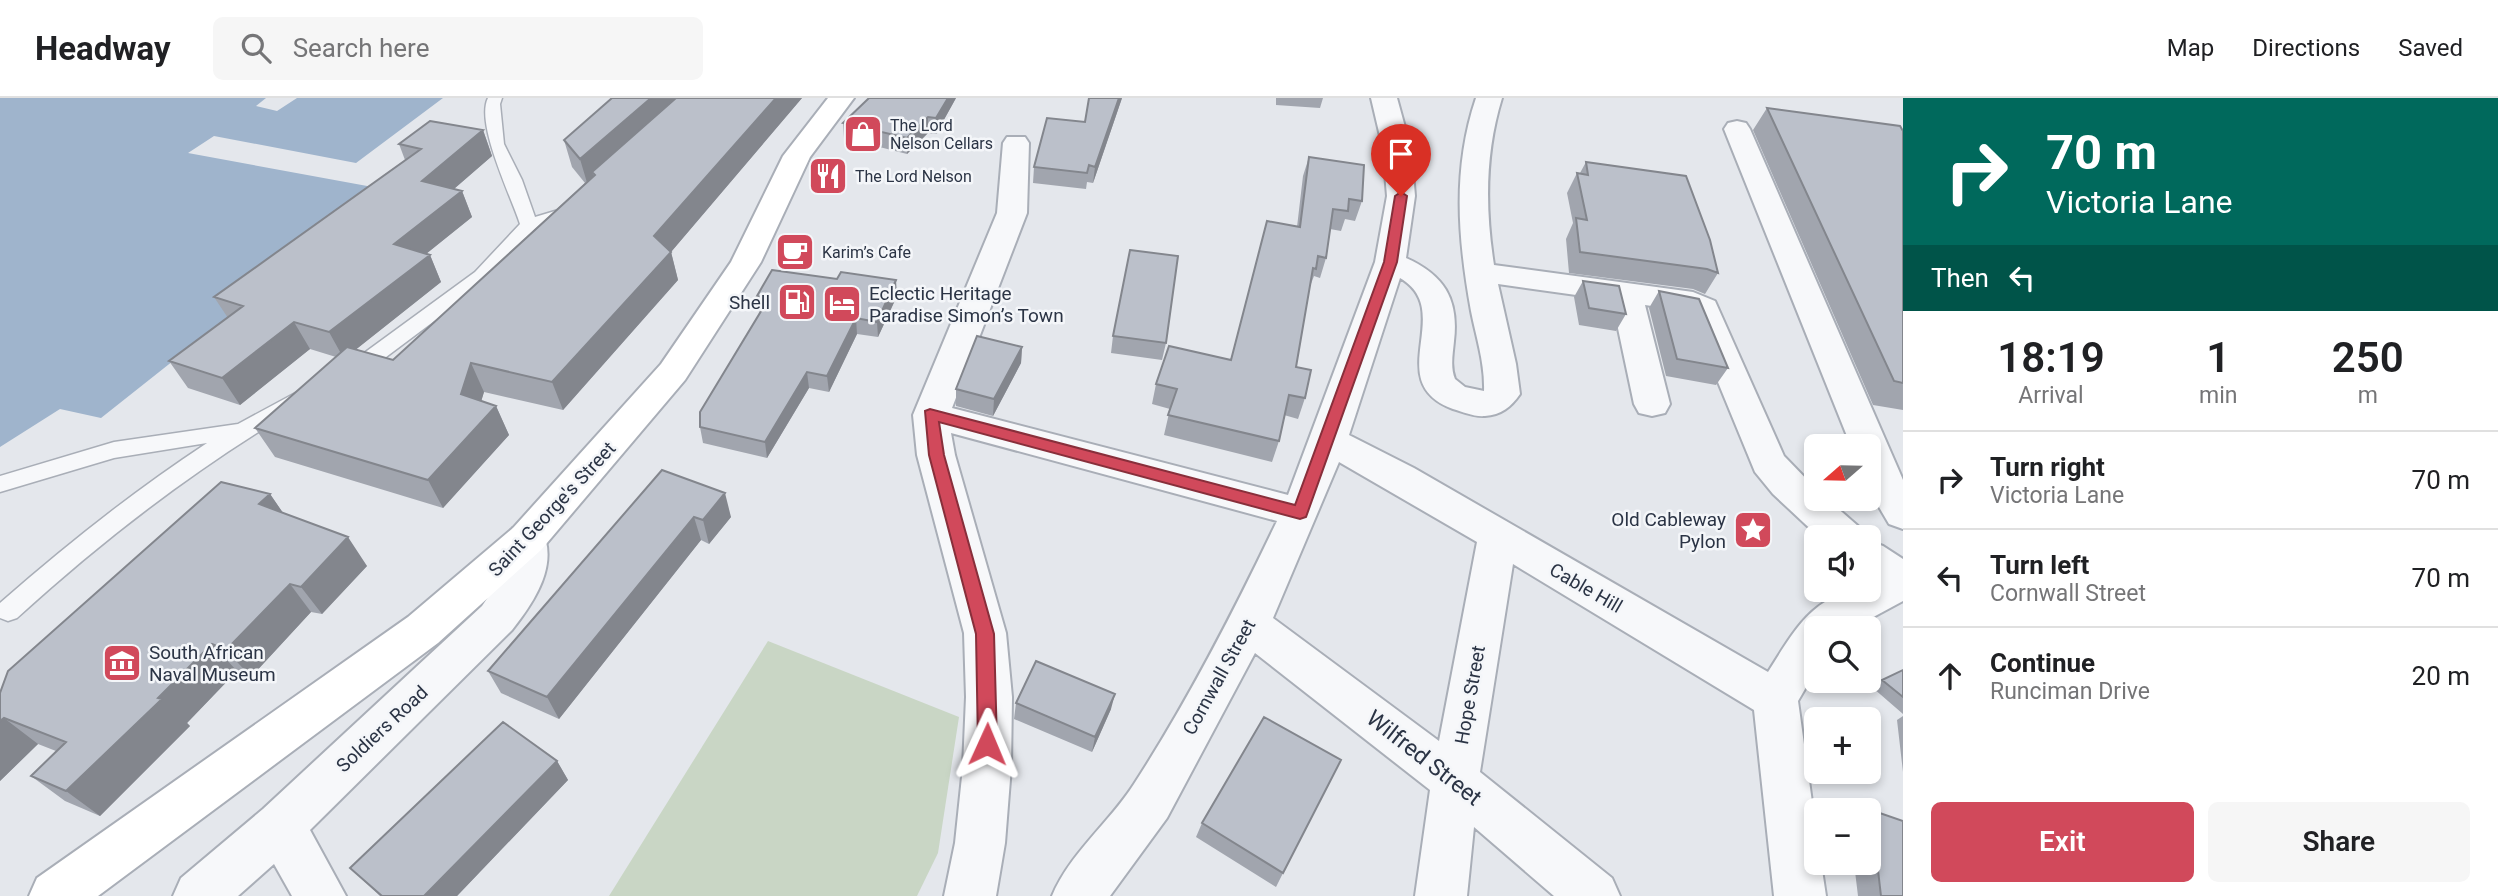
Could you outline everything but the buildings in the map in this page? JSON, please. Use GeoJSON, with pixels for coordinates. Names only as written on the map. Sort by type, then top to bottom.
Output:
{"type":"FeatureCollection","features":[{"type":"Feature","properties":{"kind":"main road","name":"Saint George's Street"},"geometry":{"type":"LineString","coordinates":[[55,896],[423,630],[527,540],[635,419],[673,372],[746,262],[797,156],[841,98]]}},
{"type":"Feature","properties":{"kind":"street","name":"Cornwall Street"},"geometry":{"type":"LineString","coordinates":[[1078,896],[1150,802],[1249,624],[1300,513],[1329,440],[1390,262],[1401,196],[1397,149],[1384,98]]}},
{"type":"Feature","properties":{"kind":"street"},"geometry":{"type":"LineString","coordinates":[[1390,262],[1420,277],[1437,298],[1438,335],[1433,367],[1437,381],[1454,396],[1483,405],[1497,400],[1502,386],[1474,237],[1475,147],[1489,98]]}},
{"type":"Feature","properties":{"kind":"street"},"geometry":{"type":"LineString","coordinates":[[1737,129],[1889,492],[1903,514]]}},
{"type":"Feature","properties":{"kind":"street"},"geometry":{"type":"LineString","coordinates":[[970,896],[980,843],[987,767],[989,697],[985,634],[936,455],[930,415],[1012,213],[1016,143]]}},
{"type":"Feature","properties":{"kind":"street"},"geometry":{"type":"LineString","coordinates":[[1479,272],[1626,292],[1693,303],[1703,308],[1768,461],[1786,484],[1831,525]]}},
{"type":"Feature","properties":{"kind":"street"},"geometry":{"type":"LineString","coordinates":[[1626,292],[1652,404]]}},
{"type":"Feature","properties":{"kind":"street"},"geometry":{"type":"LineString","coordinates":[[930,415],[1300,513]]}},
{"type":"Feature","properties":{"kind":"street","name":"Cable Hill"},"geometry":{"type":"LineString","coordinates":[[1329,440],[1774,699]]}},
{"type":"Feature","properties":{"kind":"street","name":"Hope Street"},"geometry":{"type":"LineString","coordinates":[[1441,896],[1455,780],[1498,536]]}},
{"type":"Feature","properties":{"kind":"street","name":"Soldiers Road"},"geometry":{"type":"LineString","coordinates":[[199,896],[280,826],[497,618],[518,592],[526,572],[530,556],[527,540]]}},
{"type":"Feature","properties":{"kind":"street"},"geometry":{"type":"LineString","coordinates":[[1838,616],[1892,583]]}},
{"type":"Feature","properties":{"kind":"street","name":"Wilfred Street"},"geometry":{"type":"LineString","coordinates":[[1249,624],[1455,780],[1594,896]]}},
{"type":"Feature","properties":{"kind":"street"},"geometry":{"type":"LineString","coordinates":[[1800,896],[1774,699],[1804,652]]}},
{"type":"Feature","properties":{"kind":"street"},"geometry":{"type":"LineString","coordinates":[[280,826],[320,896]]}},
{"type":"Feature","properties":{"kind":"lane"},"geometry":{"type":"LineString","coordinates":[[495,98],[492,104],[496,144],[514,180],[529,225]]}},
{"type":"Feature","properties":{"kind":"lane"},"geometry":{"type":"LineString","coordinates":[[8,611],[76,549],[240,430],[367,361],[482,276],[529,225],[572,213],[592,195]]}},
{"type":"Feature","properties":{"kind":"lane"},"geometry":{"type":"LineString","coordinates":[[0,484],[114,450],[240,430]]}},
{"type":"Feature","properties":{"kind":"green space"},"geometry":{"type":"Polygon","coordinates":[[[768,641],[959,717],[938,853],[917,896],[609,896],[768,641]]]}},
{"type":"Feature","properties":{"kind":"water"},"geometry":{"type":"Polygon","coordinates":[[[0,98],[266,98],[256,106],[277,111],[297,98],[443,98],[356,163],[214,136],[188,153],[389,190],[101,418],[60,409],[0,447],[0,98]]]}},
{"type":"Feature","properties":{"kind":"place","name":"The Lord Nelson Cellars"},"geometry":{"type":"Point","coordinates":[863,134]}},
{"type":"Feature","properties":{"kind":"place","name":"The Lord Nelson"},"geometry":{"type":"Point","coordinates":[828,176]}},
{"type":"Feature","properties":{"kind":"place","name":"Karim’s Cafe"},"geometry":{"type":"Point","coordinates":[795,252]}},
{"type":"Feature","properties":{"kind":"place","name":"Shell"},"geometry":{"type":"Point","coordinates":[797,302]}},
{"type":"Feature","properties":{"kind":"place","name":"Eclectic Heritage Paradise Simon’s Town"},"geometry":{"type":"Point","coordinates":[842,304]}},
{"type":"Feature","properties":{"kind":"place","name":"Old Cableway Pylon"},"geometry":{"type":"Point","coordinates":[1753,530]}},
{"type":"Feature","properties":{"kind":"place","name":"South African Naval Museum"},"geometry":{"type":"Point","coordinates":[122,663]}},
{"type":"Feature","properties":{"kind":"route"},"geometry":{"type":"LineString","coordinates":[[987,744],[989,697],[985,634],[936,455],[930,415],[1300,513],[1329,440],[1390,262],[1401,196]]}}]}
